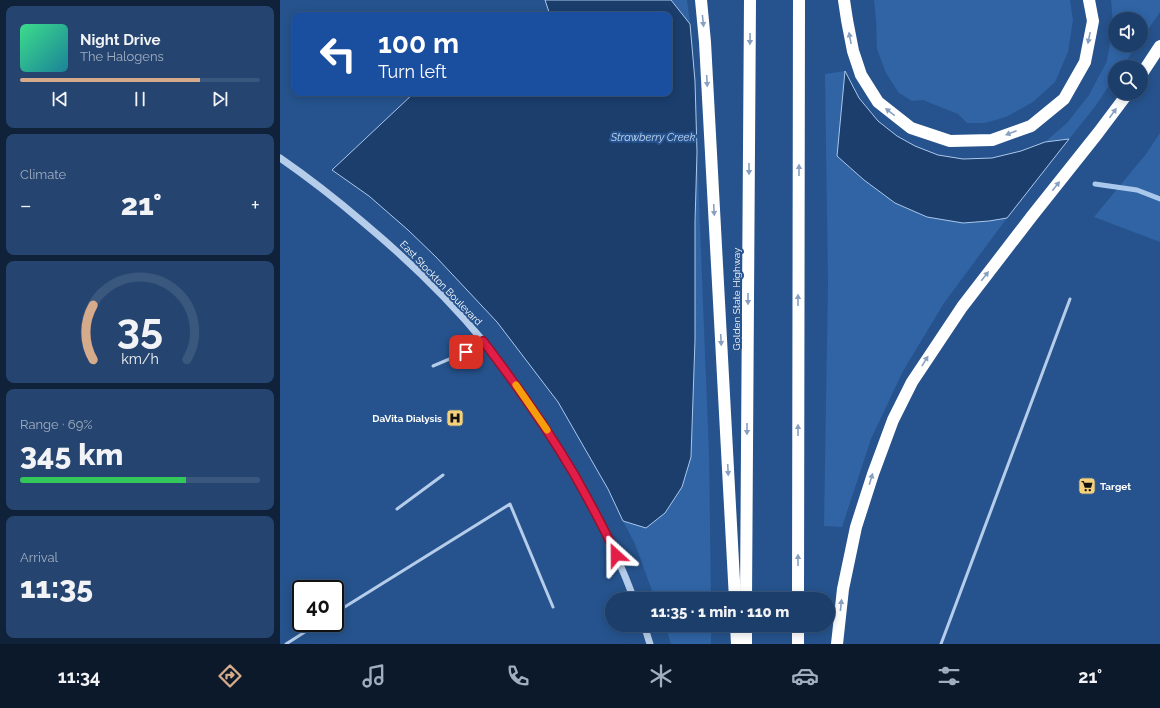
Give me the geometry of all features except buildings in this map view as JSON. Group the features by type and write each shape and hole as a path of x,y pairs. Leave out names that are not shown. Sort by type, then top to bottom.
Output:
{"highway":[{"path":"701,0 705,42 735,592"},
{"name":"Golden State Highway","path":"746,592 750,0"},
{"path":"798,592 799,0"},
{"path":"844,0 853,51 861,76 878,102 911,128 950,141 992,140 1032,126 1064,99 1085,62 1093,21 1089,0"},
{"path":"1148,64 1160,46"},
{"path":"837,644 843,589 856,527 872,474 893,420 912,382 962,307 1123,100"},
{"path":"736,632 737,644"},
{"path":"746,632 746,644"},
{"path":"798,632 798,644"}],"street":[{"name":"East Stockton Boulevard","path":"280,158 304,174 389,243 422,274 483,341 523,394 562,454 610,542 631,592"},
{"path":"646,632 650,644"}],"lane":[{"path":"941,644 1070,299"},
{"path":"433,366 466,352 483,341"},
{"path":"397,508 443,475"},
{"path":"344,607 510,504 553,607"},
{"path":"286,644 305,632"}],"shaded area":[{"path":"671,0 687,0 690,24"},
{"path":"874,0 1070,0 1073,20 1068,52 1055,82 1033,102 1006,117 985,123 967,123 958,114 923,100 912,101 899,93 886,73 877,49"},
{"path":"1111,0 1160,0 1160,12 1148,30 1148,12 1112,12"},
{"path":"1108,52 1132,52 1127,60 1108,60 1108,87 1094,108 1069,139 1045,142 1067,123 1089,95 1107,61"},
{"path":"845,71 837,156 864,180 895,203 989,221 1007,218 944,303 903,371 871,439 842,527 824,526 828,283 825,74"},
{"path":"1160,133 1160,242 1094,217 1146,154"},
{"path":"697,152 709,454 711,592 652,592 635,544 623,521 646,528 691,457 695,340 695,222"},
{"path":"667,632 711,632 711,644 671,644"}],"water":[{"path":"545,0 671,0 690,24 695,81 697,152 695,222 695,340 691,457 682,487 665,513 646,528 623,521 608,489 558,402 497,322 436,257 408,230 369,196 332,170 411,96 672,96 672,12 549,12"},
{"path":"845,71 859,98 878,121 897,136 915,146 938,155 963,159 992,158 1021,151 1045,142 1069,139 1007,218 963,223 927,217 895,203 864,180 837,156"}],"waterway":[{"name":"Strawberry Creek","path":"1095,184 1137,190 1160,199"}],"slow traffic":[{"path":"516,385 547,430"}],"place":[{"name":"DaVita Dialysis","path":"455,418"},
{"name":"Target","path":"1087,486"}],"route":[{"path":"466,352 483,341 506,371 562,454 586,496 616,555"}]}
